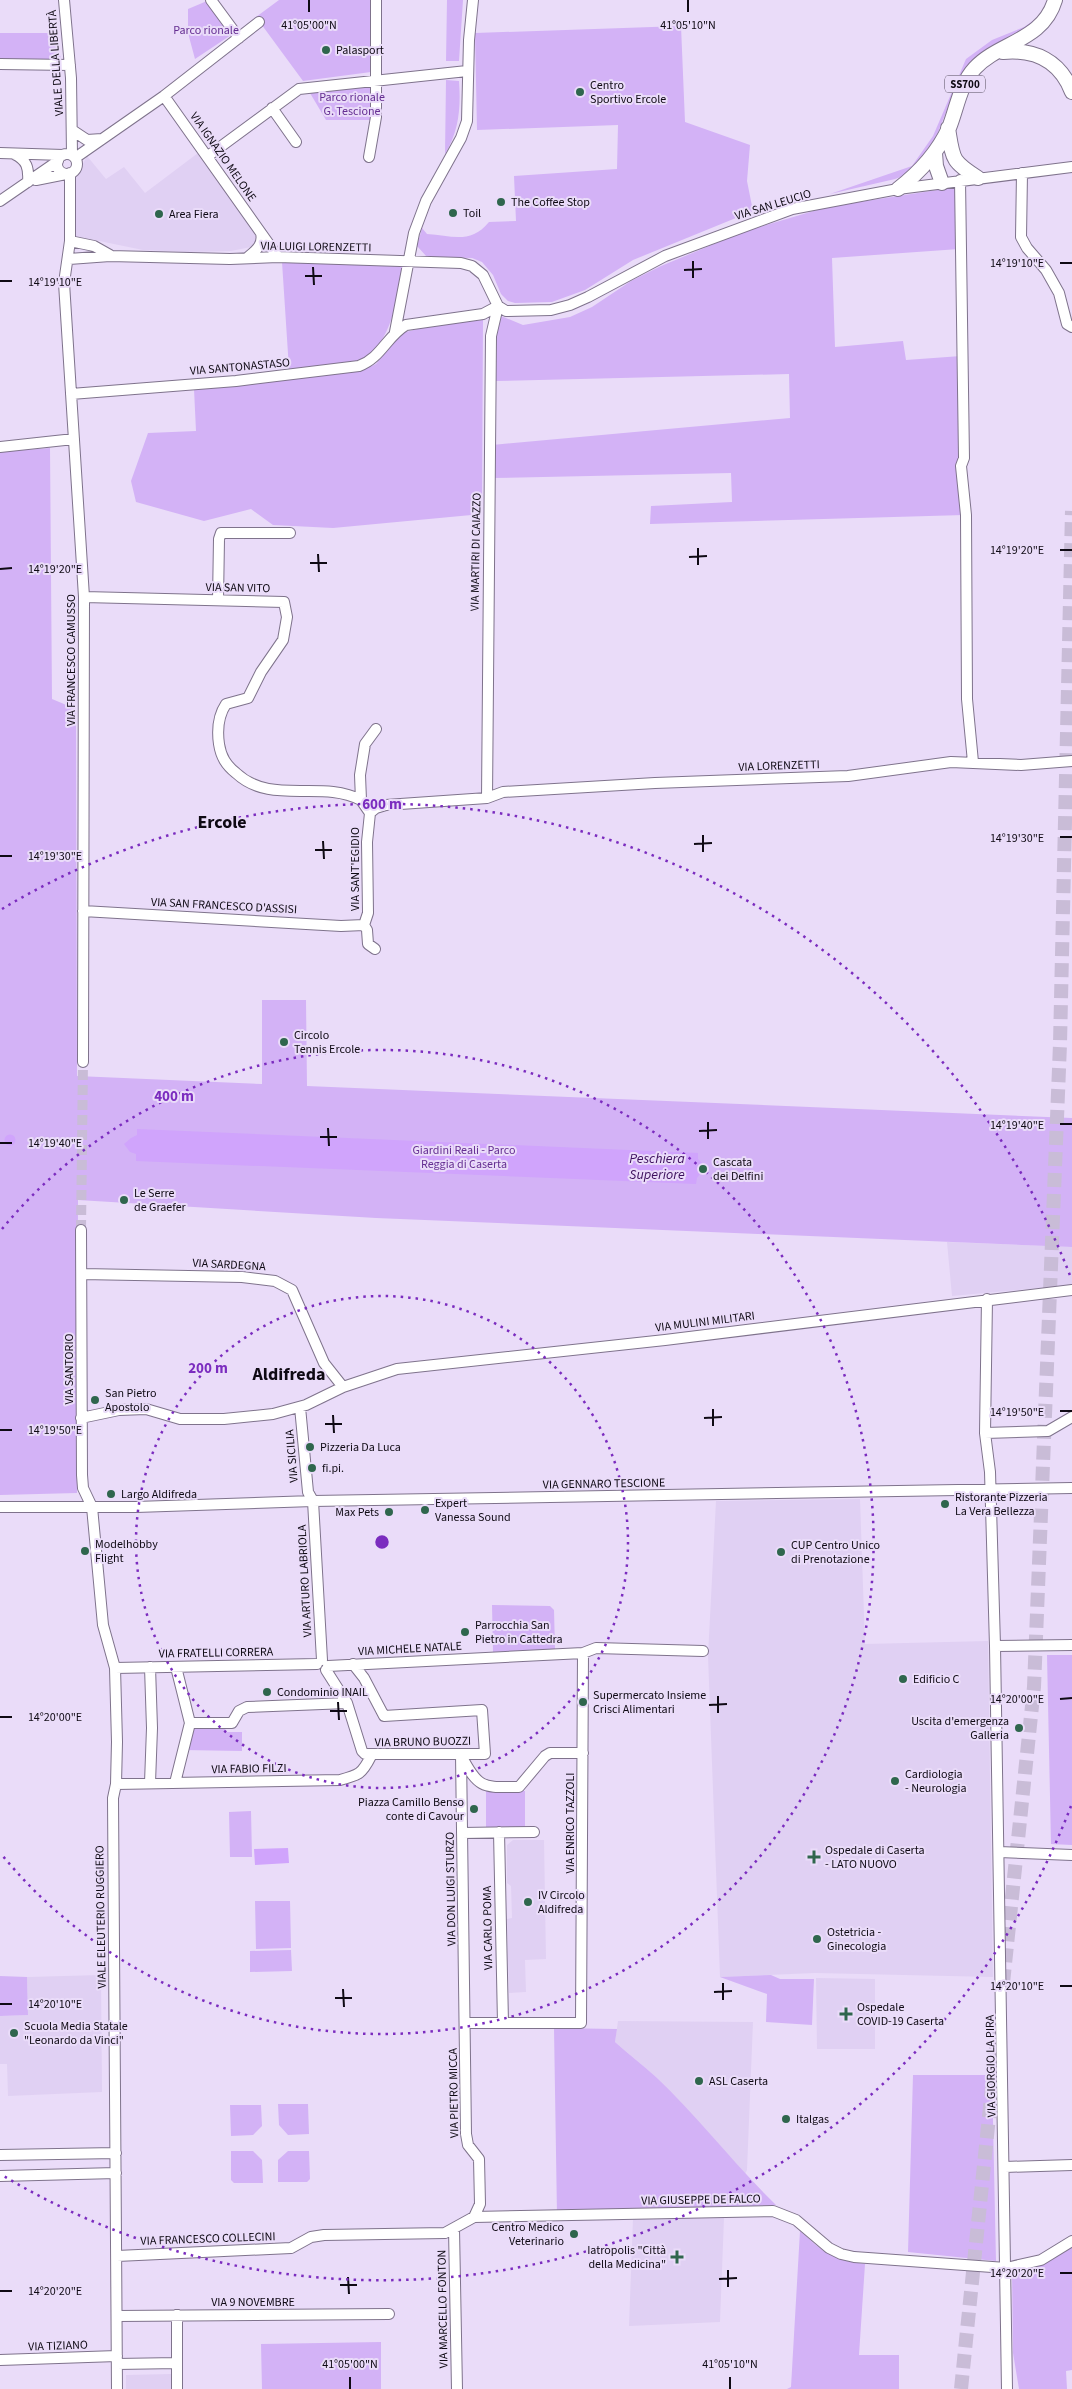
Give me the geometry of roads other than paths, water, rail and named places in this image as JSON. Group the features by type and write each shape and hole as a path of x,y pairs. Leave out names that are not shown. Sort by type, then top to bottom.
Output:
{"highway":[{"name":"SS700","path":"898,189 921,171 935,153 948,128 962,89 971,72 982,60 998,53 1031,32 1044,21 1055,0"},
{"name":"SS700","path":"998,53 1019,51 1036,54 1055,64 1068,80 1072,92"},
{"name":"SS700","path":"942,183 951,168 952,158 948,128"},
{"path":"935,153 936,166 942,183"},
{"path":"952,158 962,168 978,178"}],"street":[{"name":"VIALE DELLA LIBERTÀ","path":"64,0 70,65 72,130 67,157 77,167 68,173 70,189 69,259"},
{"path":"212,0 239,38"},
{"path":"368,157 376,116 376,0"},
{"name":"VIA SANTONASTASO","path":"72,394 236,381 359,366 375,358 395,332 414,233 426,200 461,138 468,121 468,71 473,0"},
{"path":"0,201 67,157 102,139 164,96 260,22"},
{"path":"0,64 70,65"},
{"path":"208,156 299,89 468,71"},
{"name":"VIA IGNAZIO MELONE","path":"164,96 278,257"},
{"path":"272,108 296,142"},
{"path":"72,130 93,142 102,139"},
{"path":"0,153 67,157"},
{"path":"11,153 22,158 27,164 28,182"},
{"path":"67,157 60,170 68,173"},
{"name":"VIA SAN LEUCIO","path":"498,306 506,311 551,310 570,306 666,256 792,209 898,189 1072,167"},
{"path":"28,182 68,173"},
{"path":"1022,173 1021,237 1055,284 1063,302 1067,324 1072,327"},
{"path":"54,177 63,181 70,189"},
{"path":"960,180 964,458 960,466 966,515 967,699 973,762"},
{"path":"247,258 260,245 261,233"},
{"path":"70,241 94,246 110,256"},
{"path":"69,259 110,256"},
{"name":"VIA LUIGI LORENZETTI","path":"110,256 278,257 461,263 472,266 483,275 498,306"},
{"name":"VIA FRANCESCO CAMUSSO","path":"69,259 64,271 64,283 84,597 83,1062"},
{"path":"395,332 406,325 483,314 498,306"},
{"name":"VIA MARTIRI DI CAIAZZO","path":"487,798 491,372 492,336 498,306"},
{"path":"0,446 74,439"},
{"path":"218,600 219,539 221,533 290,533"},
{"name":"VIA SAN VITO","path":"84,597 284,602 287,616 283,640 261,672 248,698 226,704 220,713 218,737 220,754 228,766 245,782 259,788 282,792 339,793 361,800"},
{"path":"361,800 359,792 362,753 365,744 376,729"},
{"name":"VIA LORENZETTI","path":"370,813 376,808 386,805 487,798 503,792 664,782 848,776 951,762 1021,765 1072,761"},
{"name":"VIA SANT'EGIDIO","path":"361,800 370,813 367,842 368,913 364,925"},
{"name":"VIA SAN FRANCESCO D'ASSISI","path":"83,910 341,926 364,925"},
{"path":"364,925 367,930 368,944 375,949"},
{"name":"VIA SANTORIO","path":"81,1230 81,1418 84,1488 92,1507"},
{"name":"VIA SARDEGNA","path":"82,1274 242,1277 275,1281 292,1290 324,1363 343,1387"},
{"name":"VIA MULINI MILITARI","path":"81,1418 119,1410 146,1409 180,1419 224,1419 273,1414 300,1407 343,1387 397,1370 665,1340 986,1299 1072,1290"},
{"name":"VIA GIORGIO LA PIRA","path":"986,1299 985,1433 990,1490 995,1646 1008,2389"},
{"name":"VIA SICILIA","path":"300,1407 308,1492 313,1502"},
{"path":"985,1433 1048,1431 1072,1417"},
{"name":"VIA GENNARO TESCIONE","path":"92,1507 1072,1488"},
{"name":"VIA ARTURO LABRIOLA","path":"313,1502 323,1665"},
{"path":"0,1507 92,1507"},
{"name":"VIALE ELEUTERIO RUGGIERO","path":"92,1507 93,1538 103,1625 115,1668 116,1784 113,1798 117,2389"},
{"path":"995,1646 1072,1645"},
{"name":"VIA MICHELE NATALE","path":"323,1665 583,1653 596,1648 703,1651"},
{"name":"VIA ENRICO TAZZOLI","path":"503,2023 581,2023 583,1653"},
{"name":"VIA BRUNO BUOZZI","path":"323,1665 347,1703 362,1750 371,1756 485,1754 482,1710 384,1716 364,1678 353,1664"},
{"name":"VIA FRATELLI CORRERA","path":"115,1668 323,1665"},
{"path":"150,1667 152,1728 150,1783"},
{"path":"174,1783 190,1724 176,1667"},
{"path":"190,1724 232,1723 239,1711 247,1706 347,1703"},
{"path":"461,1754 472,1776 486,1787 519,1787 545,1756 550,1753 583,1753"},
{"name":"VIA DON LUIGI STURZO","path":"461,1754 466,2023"},
{"name":"VIA FABIO FILZI","path":"116,1784 340,1780 358,1776 371,1756"},
{"name":"VIA CARLO POMA","path":"499,1832 503,2023"},
{"path":"462,1833 534,1832"},
{"path":"999,1852 1072,1855"},
{"path":"466,2023 503,2023"},
{"name":"VIA PIETRO MICCA","path":"466,2023 466,2134 468,2145 479,2159 480,2204 474,2217"},
{"path":"0,2156 116,2153"},
{"path":"1005,2167 1072,2165"},
{"path":"0,2176 116,2173"},
{"name":"VIA GIUSEPPE DE FALCO","path":"474,2217 773,2211 796,2220 840,2254 1006,2268 1041,2260 1072,2242"},
{"name":"VIA FRANCESCO COLLECINI","path":"116,2256 291,2248 311,2237 318,2236 444,2233 474,2217"},
{"name":"VIA MARCELLO FONTON","path":"454,2229 457,2389"},
{"name":"VIA 9 NOVEMBRE","path":"117,2316 389,2314"},
{"path":"176,2315 178,2389"},
{"name":"VIA TIZIANO","path":"0,2360 117,2360 177,2363"},
{"name":"VIA GIORGIO LA PIRA","path":"1007,2365 1012,2389"}],"water":[{"name":"Peschiera Superiore","path":"137,1129 698,1153 698,1159 702,1163 703,1170 697,1178 696,1184 136,1161 136,1154 130,1152 124,1144 137,1135"},
{"path":"10,1134 16,1140 10,1146 4,1140"},
{"path":"288,1848 289,1863 255,1865 254,1849"}],"tunnel":[{"path":"1003,1983 1034,1687 1060,1044 1072,511"},
{"path":"81,1230 83,1062"},
{"path":"961,2389 998,2029"}],"place":[{"name":"Palasport","path":"326,50"},
{"name":"Centro Sportivo Ercole","path":"580,92"},
{"name":"The Coffee Stop","path":"501,202"},
{"name":"Toil","path":"453,213"},
{"name":"Area Fiera","path":"159,214"},
{"name":"Circolo Tennis Ercole","path":"284,1042"},
{"name":"Cascata dei Delfini","path":"703,1169"},
{"name":"Le Serre de Graefer","path":"124,1200"},
{"name":"San Pietro Apostolo","path":"95,1400"},
{"name":"Pizzeria Da Luca","path":"310,1447"},
{"name":"fi.pi.","path":"312,1468"},
{"name":"Largo Aldifreda","path":"111,1494"},
{"name":"Ristorante Pizzeria La Vera Bellezza","path":"945,1504"},
{"name":"Expert Vanessa Sound","path":"425,1510"},
{"name":"Max Pets","path":"389,1512"},
{"name":"Modelhobby Flight","path":"85,1551"},
{"name":"CUP Centro Unico di Prenotazione","path":"781,1552"},
{"name":"Parrocchia San Pietro in Cattedra","path":"465,1632"},
{"name":"Edificio C","path":"903,1679"},
{"name":"Condominio INAIL","path":"267,1692"},
{"name":"Supermercato Insieme Crisci Alimentari","path":"583,1702"},
{"name":"Uscita d'emergenza Galleria","path":"1019,1728"},
{"name":"Cardiologia - Neurologia","path":"895,1781"},
{"name":"Piazza Camillo Benso conte di Cavour","path":"474,1809"},
{"name":"Ospedale di Caserta - LATO NUOVO","path":"814,1857"},
{"name":"IV Circolo Aldifreda","path":"528,1902"},
{"name":"Ostetricia - Ginecologia","path":"817,1939"},
{"name":"Ospedale COVID-19 Caserta","path":"846,2014"},
{"name":"Scuola Media Statale \"Leonardo da Vinci\"","path":"14,2033"},
{"name":"ASL Caserta","path":"699,2081"},
{"name":"Italgas","path":"786,2119"},
{"name":"Centro Medico Veterinario","path":"574,2234"},
{"name":"Iatropolis \"Città della Medicina\"","path":"677,2257"}],"district":[{"name":"Ercole","path":"222,822"},
{"name":"Aldifreda","path":"289,1374"}],"park label":[{"name":"Parco rionale","path":"206,30"},
{"name":"Parco rionale G. Tescione","path":"352,104"},
{"name":"Giardini Reali - Parco Reggia di Caserta","path":"464,1157"}]}
